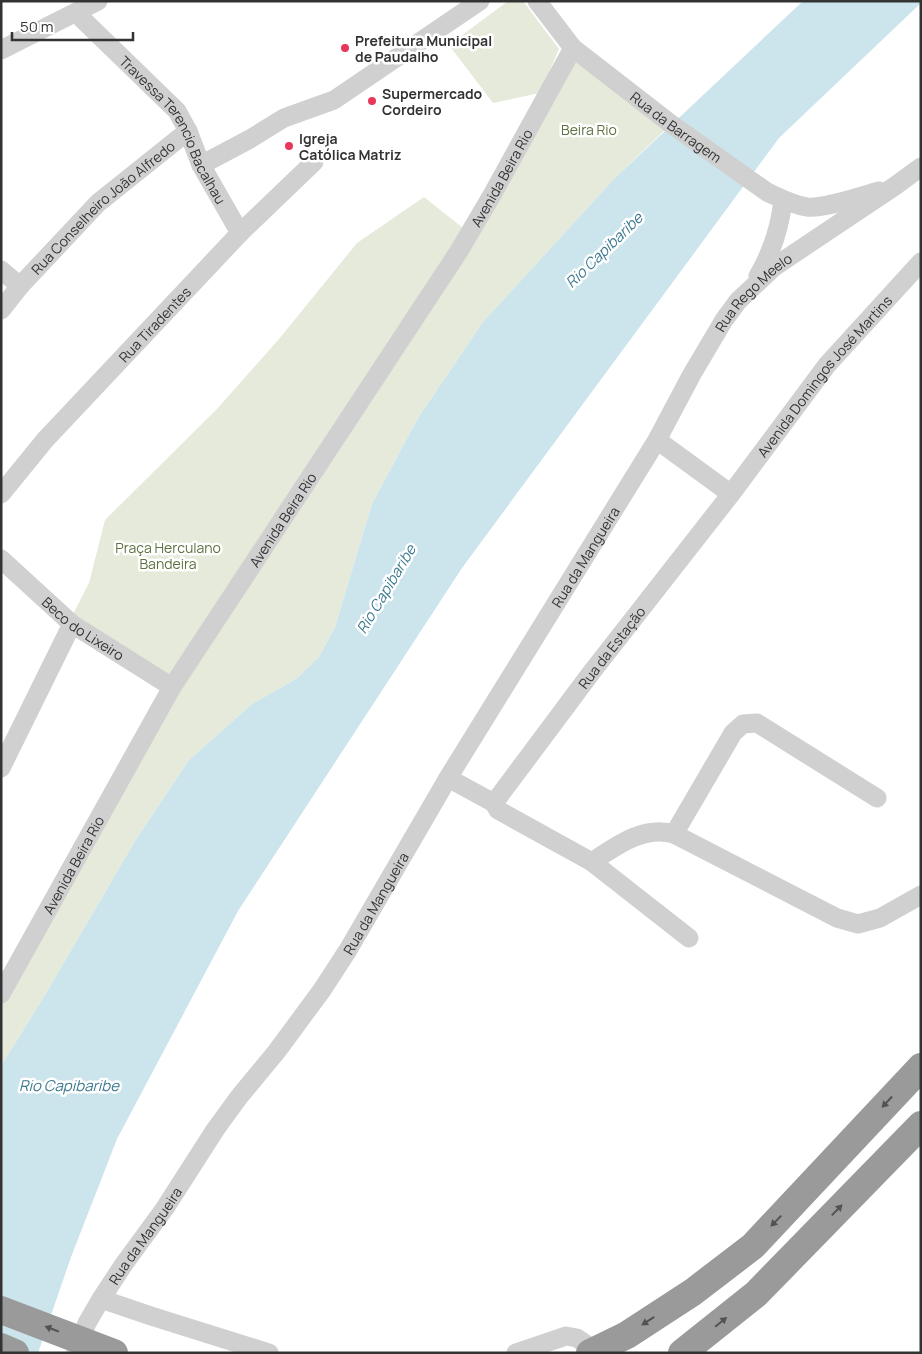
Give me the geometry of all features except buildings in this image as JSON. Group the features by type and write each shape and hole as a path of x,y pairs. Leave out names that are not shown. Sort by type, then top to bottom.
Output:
{"highway":[{"path":"593,1352 627,1334 693,1292 753,1246 921,1067"},
{"path":"682,1353 756,1294 916,1136"},
{"path":"1,1310 114,1353"},
{"path":"1,1347 15,1353"}],"street":[{"path":"1,50 98,1"},
{"path":"201,164 250,139 284,118 334,100 480,1"},
{"name":"Rua da Barragem","path":"537,1 573,48 670,124 775,196 809,207 836,202 895,186"},
{"name":"Travessa Terencio Bacalhau","path":"76,13 177,111 188,131 201,164 240,233"},
{"name":"Avenida Beira Rio","path":"1,994 172,687 459,251 492,196 573,48"},
{"name":"Rua Conselheiro João Alfredo","path":"1,310 20,286 98,203 188,131"},
{"name":"Rua Tiradentes","path":"1,494 45,440 240,233 314,162"},
{"name":"Rua Rego Meelo","path":"657,440 692,374 724,320 752,286 774,267 895,186 917,175"},
{"path":"752,286 767,260 781,219 775,196"},
{"name":"Avenida Domingos José Martins","path":"731,494 828,365 921,262"},
{"path":"1,270 20,286"},
{"path":"657,440 731,494"},
{"name":"Rua da Mangueira","path":"76,1353 87,1323 101,1298 165,1208 215,1130 277,1051 322,990 348,950 448,778 657,440"},
{"name":"Rua da Estação","path":"494,803 591,673 731,494"},
{"name":"Beco do Lixeiro","path":"1,559 72,624 172,687"},
{"path":"1,768 72,624"},
{"path":"674,834 733,733 743,724 757,723 877,798"},
{"path":"448,778 494,803 498,810 592,862 689,938"},
{"path":"592,862 613,848 646,833 666,831 837,918 858,924 880,918 921,895"},
{"path":"101,1298 159,1319 269,1353"},
{"path":"516,1353 566,1336 576,1338 593,1352"}],"green space":[{"path":"508,1 523,1 559,49 540,93 493,103 449,45"},
{"name":"Beira Rio","path":"573,48 671,124 614,179 483,322 418,418 372,504 335,627 319,657 296,679 252,704 189,760 135,841 1,1066 1,1006 172,687 484,210"},
{"name":"Praça Herculano Bandeira","path":"424,197 463,228 171,677 71,618 89,583 105,520 216,410 279,339 357,243"}],"water":[{"name":"Rio Capibaribe","path":"803,1 921,1 921,3 779,138 462,568 238,911 117,1139 71,1257 38,1353 1,1353 1,1066 135,841 189,760 252,704 296,679 319,657 335,627 372,504 418,418 483,322 614,179"}],"place":[{"name":"Prefeitura Municipal de Paudalho","path":"345,48"},
{"name":"Supermercado Cordeiro","path":"372,101"},
{"name":"Igreja Católica Matriz","path":"289,146"}]}
